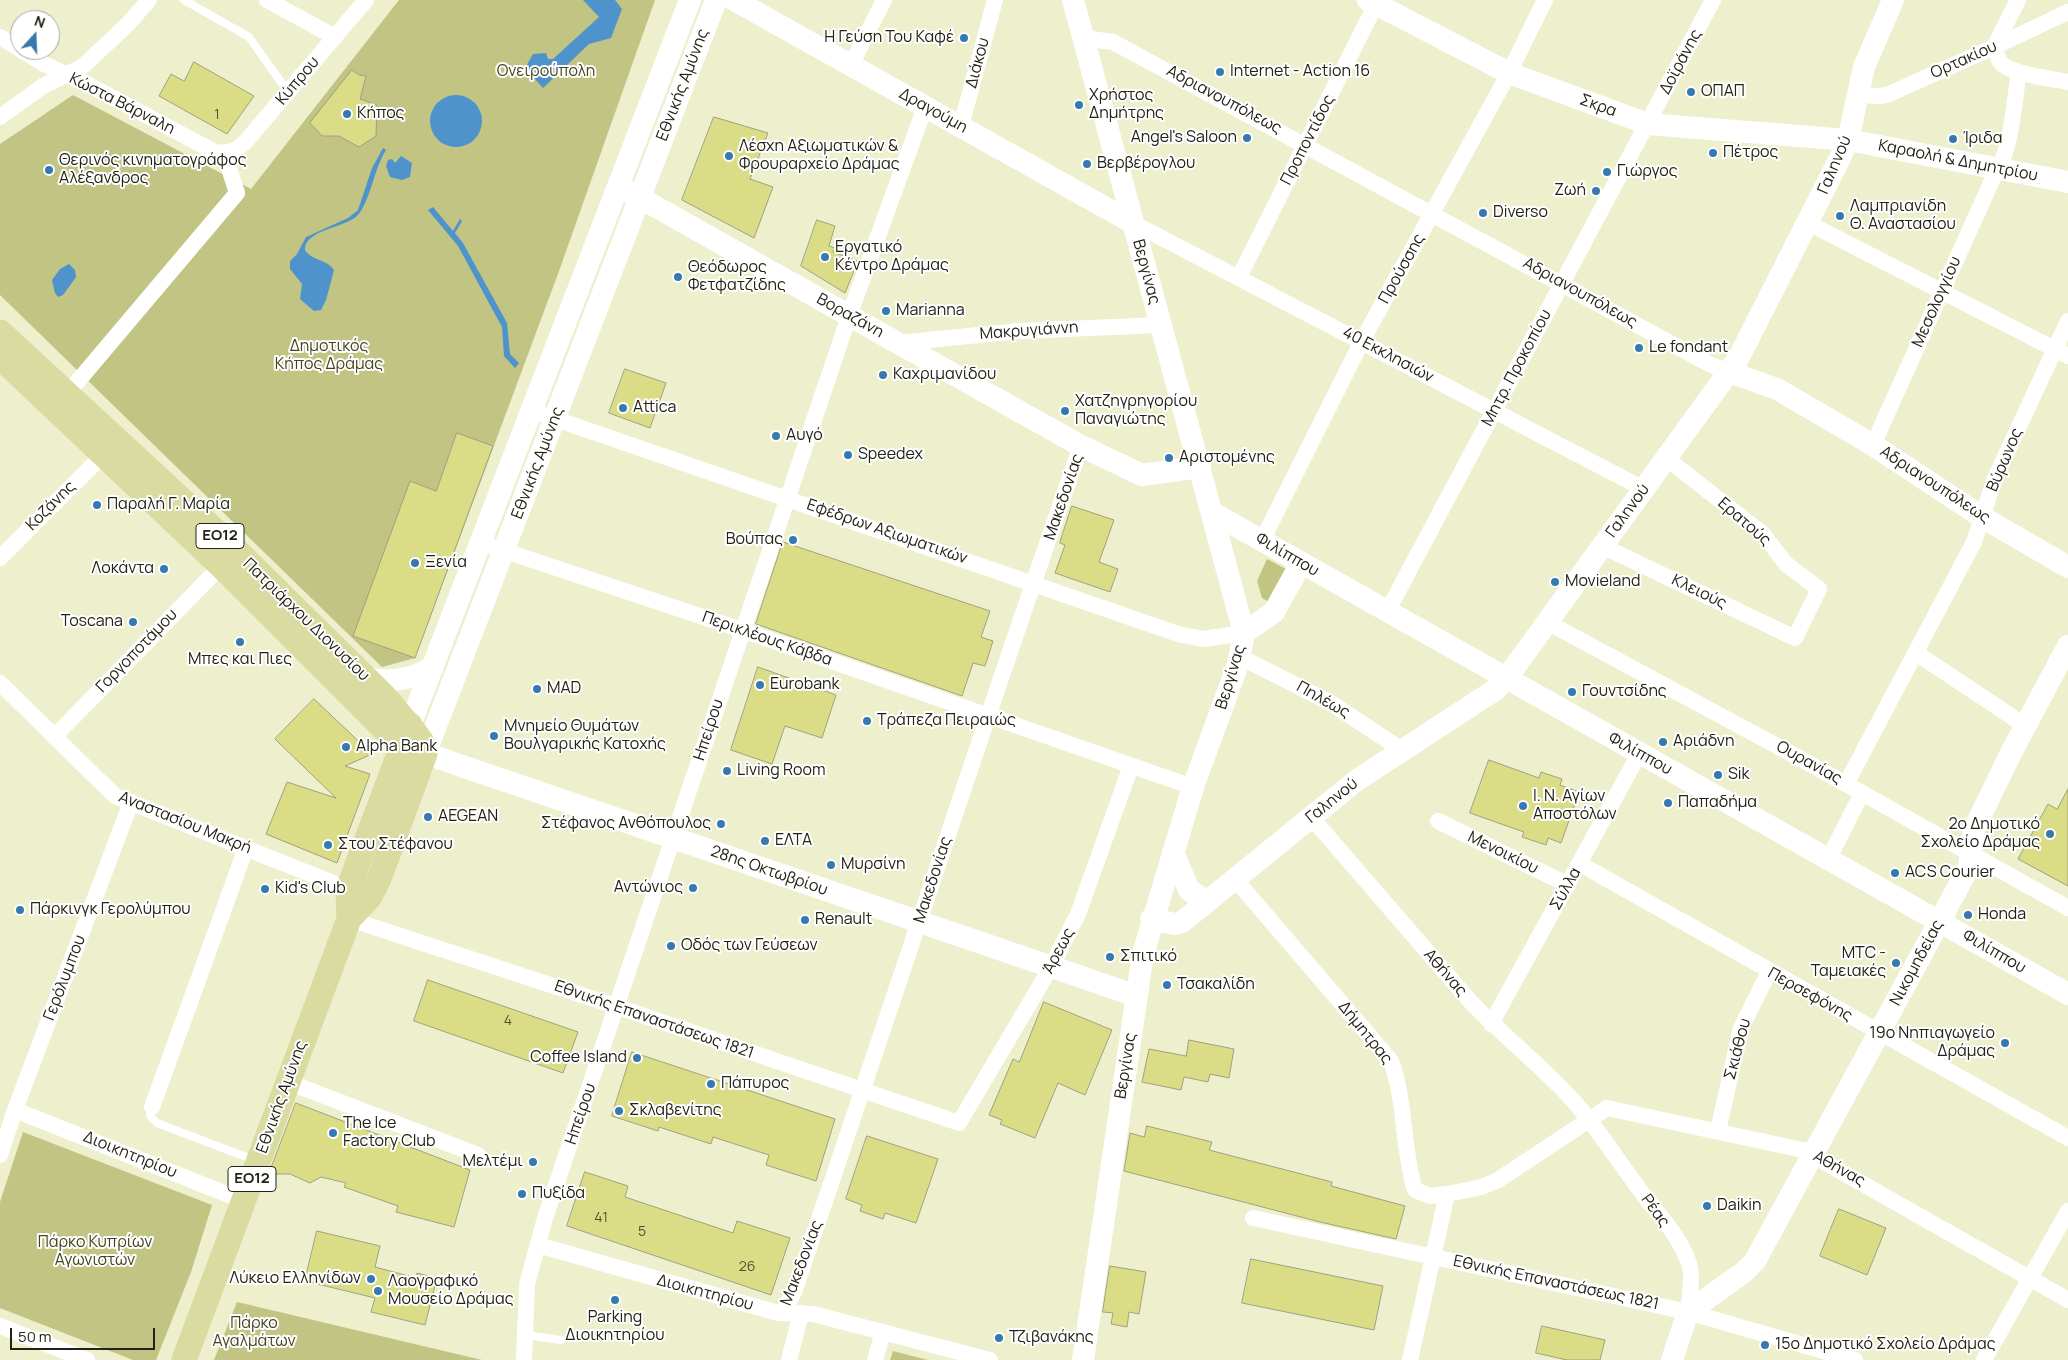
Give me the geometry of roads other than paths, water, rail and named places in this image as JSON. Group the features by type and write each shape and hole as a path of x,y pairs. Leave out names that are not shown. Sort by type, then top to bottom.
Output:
{"main road":[{"name":"Πατριάρχου Διονυσίου","path":"0,332 236,550 366,678 412,741"},
{"name":"Πατριάρχου Διονυσίου","path":"0,357 220,566 392,737 412,741"},
{"name":"Εθνικής Αμύνης","path":"184,1360 349,919 348,889 412,741"},
{"name":"Εθνικής Αμύνης","path":"349,919 369,898 379,879 412,741"}],"street":[{"path":"0,117 33,92 67,75 92,59 149,0"},
{"path":"266,0 335,37"},
{"name":"Κύπρου","path":"224,153 234,151 247,140 366,0"},
{"name":"Εθνικής Αμύνης","path":"412,741 433,667 690,0"},
{"name":"Εθνικής Αμύνης","path":"412,741 504,551 716,0"},
{"name":"Δραγούμη","path":"734,0 1133,223"},
{"path":"851,65 884,0"},
{"name":"Διάκου","path":"961,126 995,0"},
{"name":"Βεργίνας","path":"1073,0 1244,633 1240,657 1193,787 1142,954 1083,1360"},
{"name":"Προύσσης","path":"1262,541 1362,341 1509,73 1545,0"},
{"name":"Δοϊράνης","path":"1648,124 1713,0"},
{"name":"Γαληνού","path":"1151,920 1175,924 1182,922 1357,780 1495,690 1506,679 1729,372 1745,347 1848,140 1857,94 1868,55 1893,0"},
{"path":"2018,0 1994,47 2000,62 2006,68 2019,72 2068,82"},
{"name":"Σκρα","path":"1374,1 1509,73 1648,124 1848,140"},
{"name":"Προποντίδος","path":"1239,277 1306,144 1374,1"},
{"name":"Ορτακίου","path":"1857,94 1881,96 1888,94 2068,12"},
{"name":"Αδριανουπόλεως","path":"1083,38 1113,42 1306,144 1711,365 1777,389 1873,445 1982,517 2068,567"},
{"name":"Κώστα Βάρναλη","path":"39,60 215,152 224,153"},
{"name":"Μεσολογγίου","path":"1873,445 1994,176 2000,169 2006,148 2019,72"},
{"name":"Ηπείρου","path":"524,1360 528,1284 538,1244 742,630 850,316 925,107"},
{"name":"Μητρ. Προκοπίου","path":"1387,612 1648,124"},
{"name":"Καραολή & Δημητρίου","path":"1848,140 2068,182"},
{"path":"67,394 237,193 224,153"},
{"name":"Βοραζάνη","path":"619,186 1081,446 1142,475 1200,467"},
{"name":"40 Εκκλησιών","path":"1133,223 1644,489"},
{"path":"1808,223 2061,353"},
{"name":"Βύρωνος","path":"1846,784 1974,542 1995,478 2061,353 2068,321"},
{"name":"Μακρυγιάννη","path":"898,343 1020,331 1161,325"},
{"name":"Εφέδρων Αξιωματικών","path":"532,412 1190,638 1203,640 1244,633"},
{"name":"Μακεδονίας","path":"782,1313 794,1292 863,1091 987,716 1081,446"},
{"name":"Κοζάνης","path":"0,558 104,455"},
{"name":"Ερατούς","path":"1666,458 1763,534 1786,564 1819,589 1795,638"},
{"name":"Φιλίππου","path":"1213,513 2068,994"},
{"name":"Περικλέους Κάβδα","path":"481,543 742,630 1193,787"},
{"name":"Κλειούς","path":"1602,546 1795,638"},
{"path":"1244,633 1274,612 1301,563"},
{"name":"Γοργοποτάμου","path":"54,737 220,566"},
{"name":"Ουρανίας","path":"1547,622 1846,784 2068,908"},
{"name":"Νικομηδείας","path":"1688,1312 1755,1262 1969,867 1974,829 2068,646"},
{"path":"1916,653 2026,726"},
{"name":"Πηλέως","path":"1240,657 1331,703 1402,750"},
{"path":"366,678 386,681 401,680 416,676 433,667"},
{"name":"Αναστασίου Μακρή","path":"0,683 115,796 348,889"},
{"name":"28ης Οκτωβρίου","path":"412,741 673,839 1137,996"},
{"name":"Σύλλα","path":"1491,1024 1639,754"},
{"name":"Άρεως","path":"959,1123 1051,967 1084,900 1131,766"},
{"path":"1828,858 1862,793"},
{"name":"Γερόλυμπου","path":"0,1155 15,1110 131,802"},
{"name":"Αθήνας","path":"1311,817 1491,1024 1538,1064 1570,1097 1588,1120"},
{"name":"Μενοικίου","path":"1438,821 1568,885"},
{"path":"152,1107 246,848"},
{"path":"1173,852 1189,890 1207,902"},
{"name":"Περσεφόνης","path":"1580,864 1879,1034 2068,1138"},
{"name":"Δήμητρας","path":"1235,879 1391,1062 1397,1085 1410,1173 1415,1190 1430,1196 1447,1194"},
{"name":"Εθνικής Επαναστάσεως 1821","path":"349,919 618,1007 959,1123"},
{"name":"Σκιάθου","path":"1718,1130 1741,1028 1769,972"},
{"path":"288,1082 478,1155"},
{"name":"Αθήνας","path":"1447,1194 1482,1188 1498,1180 1607,1108 1795,1147 1814,1155 2068,1300"},
{"name":"Διοικητηρίου","path":"15,1110 244,1201"},
{"name":"Ρέας","path":"1588,1120 1663,1220 1686,1256 1690,1270 1688,1312"},
{"path":"1410,1360 1447,1194"},
{"path":"1984,1360 2068,1211"},
{"name":"Εθνικής Επαναστάσεως 1821","path":"1254,1218 1688,1312 1855,1360"},
{"name":"Διοικητηρίου","path":"538,1244 782,1313 801,1312 990,1360"},
{"path":"789,1360 801,1312"},
{"path":"1672,1360 1688,1312"},
{"path":"0,1326 87,1360"},
{"path":"875,1360 883,1332"}],"lane":[{"path":"184,0 250,37 288,92"},
{"path":"152,1107 150,1116 157,1123 258,1162"},
{"path":"525,1335 560,1340"}],"water":[{"path":"583,0 615,0 622,9 611,38 589,44 543,88 525,68 533,54 546,53 548,59 553,59 599,17"},
{"path":"451,95 461,95 470,99 478,107 482,121 478,135 470,143 461,147 451,147 442,143 434,135 430,126 430,116 434,107 442,99"},
{"path":"383,148 386,150 378,166 365,203 357,216 318,234 306,243 305,250 308,254 328,264 334,270 326,300 321,310 314,311 300,299 302,284 290,269 290,261 297,254 306,237 348,218 358,210 372,168"},
{"path":"401,156 412,163 410,177 402,180 390,177 386,166 388,160 392,159 395,163"},
{"path":"433,207 453,231 460,219 462,221 455,233 463,243 507,323 510,354 519,363 515,368 504,356 502,327 458,246 428,210"},
{"path":"69,264 75,270 76,277 63,295 58,297 52,280 60,269"}],"place":[{"name":"Η Γεύση Του Καφέ","path":"964,38"},
{"name":"Internet - Action 16","path":"1220,72"},
{"name":"ΟΠΑΠ","path":"1691,92"},
{"name":"Χρήστος Δημήτρης","path":"1079,105"},
{"name":"Κήπος","path":"347,114"},
{"name":"Angel's Saloon","path":"1247,138"},
{"name":"Ίριδα","path":"1953,139"},
{"name":"Πέτρος","path":"1713,153"},
{"name":"Λέσχη Αξιωματικών & Φρουραρχείο Δράμας","path":"729,156"},
{"name":"Βερβέρογλου","path":"1087,164"},
{"name":"Θερινός κινηματογράφος Αλέξανδρος","path":"49,170"},
{"name":"Γιώργος","path":"1607,172"},
{"name":"Ζωή","path":"1596,191"},
{"name":"Diverso","path":"1483,213"},
{"name":"Λαμπριανίδη Θ. Αναστασίου","path":"1840,216"},
{"name":"Εργατικό Κέντρο Δράμας","path":"825,257"},
{"name":"Θεόδωρος Φετφατζίδης","path":"678,277"},
{"name":"Marianna","path":"886,311"},
{"name":"Le fondant","path":"1639,348"},
{"name":"Καχριμανίδου","path":"883,375"},
{"name":"Attica","path":"623,408"},
{"name":"Χατζηγρηγορίου Παναγιώτης","path":"1065,411"},
{"name":"Αυγό","path":"776,436"},
{"name":"Speedex","path":"848,455"},
{"name":"Αριστομένης","path":"1169,458"},
{"name":"Παραλή Γ. Μαρία","path":"97,505"},
{"name":"Βούπας","path":"793,540"},
{"name":"Ξενία","path":"415,563"},
{"name":"Λοκάντα","path":"164,569"},
{"name":"Movieland","path":"1555,582"},
{"name":"Toscana","path":"133,622"},
{"name":"Μπες και Πιες","path":"240,642"},
{"name":"Eurobank","path":"760,685"},
{"name":"MAD","path":"537,689"},
{"name":"Γουντσίδης","path":"1572,692"},
{"name":"Τράπεζα Πειραιώς","path":"867,721"},
{"name":"Μνημείο Θυμάτων Βουλγαρικής Κατοχής","path":"494,736"},
{"name":"Αριάδνη","path":"1663,742"},
{"name":"Alpha Bank","path":"346,747"},
{"name":"Living Room","path":"727,771"},
{"name":"Sik","path":"1718,775"},
{"name":"Παπαδήμα","path":"1668,803"},
{"name":"Ι. Ν. Αγίων Αποστόλων","path":"1523,806"},
{"name":"AEGEAN","path":"428,817"},
{"name":"Στέφανος Ανθόπουλος","path":"721,824"},
{"name":"2ο Δημοτικό Σχολείο Δράμας","path":"2050,834"},
{"name":"ΕΛΤΑ","path":"765,841"},
{"name":"Στου Στέφανου","path":"328,845"},
{"name":"Μυρσίνη","path":"831,865"},
{"name":"ACS Courier","path":"1895,873"},
{"name":"Αντώνιος","path":"693,888"},
{"name":"Kid's Club","path":"265,889"},
{"name":"Πάρκινγκ Γερολύμπου","path":"20,910"},
{"name":"Honda","path":"1968,915"},
{"name":"Renault","path":"805,920"},
{"name":"Οδός των Γεύσεων","path":"671,946"},
{"name":"Σπιτικό","path":"1110,957"},
{"name":"MTC - Ταμειακές","path":"1896,963"},
{"name":"Τσακαλίδη","path":"1167,985"},
{"name":"19ο Νηπιαγωγείο Δράμας","path":"2005,1043"},
{"name":"Coffee Island","path":"637,1058"},
{"name":"Πάπυρος","path":"711,1084"},
{"name":"Σκλαβενίτης","path":"619,1111"},
{"name":"The Ice Factory Club","path":"333,1133"},
{"name":"Μελτέμι","path":"533,1162"},
{"name":"Πυξίδα","path":"522,1194"},
{"name":"Daikin","path":"1707,1206"},
{"name":"Λύκειο Ελληνίδων","path":"371,1279"},
{"name":"Λαογραφικό Μουσείο Δράμας","path":"378,1291"},
{"name":"Parking Διοικητηρίου","path":"615,1300"},
{"name":"Τζιβανάκης","path":"999,1338"},
{"name":"15ο Δημοτικό Σχολείο Δράμας","path":"1765,1345"}],"park label":[{"name":"Ονειρούπολη","path":"546,72"},
{"name":"Δημοτικός Κήπος Δράμας","path":"329,356"},
{"name":"Πάρκο Κυπρίων Αγωνιστών","path":"95,1252"},
{"name":"Πάρκο Αγαλμάτων","path":"254,1333"}]}
